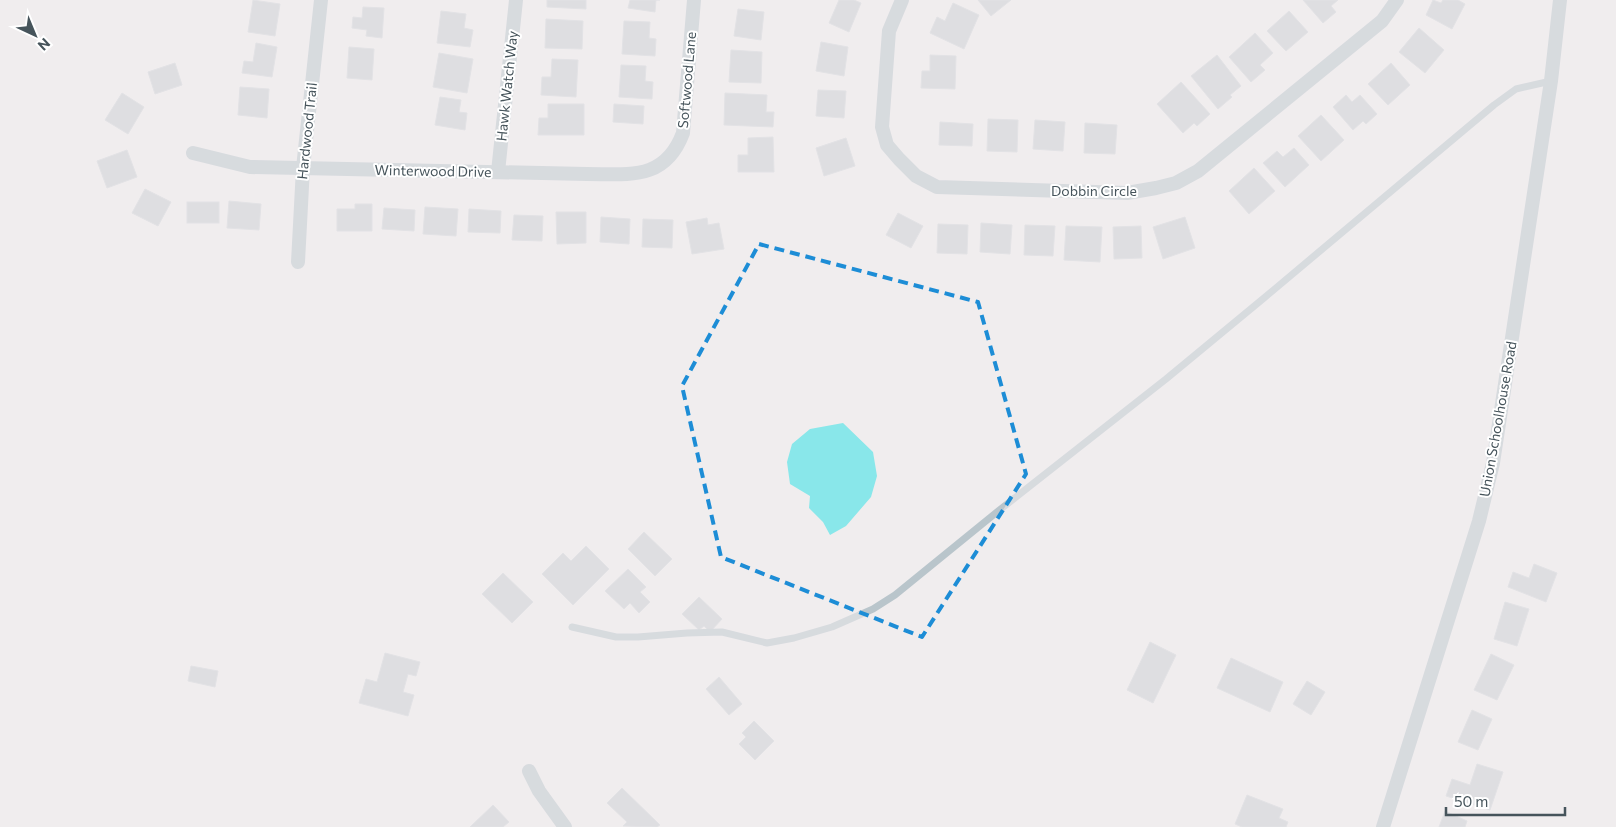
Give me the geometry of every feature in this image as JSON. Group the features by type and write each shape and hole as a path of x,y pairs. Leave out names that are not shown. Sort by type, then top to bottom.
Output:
{"street":[{"name":"Hardwood Trail","path":"298,262 302,168 321,0"},
{"name":"Hawk Watch Way","path":"498,172 516,0"},
{"name":"Softwood Lane","path":"670,157 679,146 683,133 694,0"},
{"name":"Dobbin Circle","path":"902,0 889,31 882,127 887,145 916,176 937,187 1127,193 1176,183 1198,170 1382,21 1397,0"},
{"name":"Union Schoolhouse Road","path":"1383,827 1479,520 1494,463 1551,82 1560,0"},
{"name":"Winterwood Drive","path":"193,153 250,167 587,174 641,174 654,169 670,157"},
{"path":"529,771 539,791 565,827"}],"lane":[{"path":"572,627 616,637 638,638 722,632 767,643 794,638 832,627 873,609 895,595 1166,379 1494,105 1516,89 1551,82"}],"highlighted area":[{"path":"759,244 978,302 1026,474 922,637 721,557 682,386"}],"water":[{"path":"843,423 873,452 877,476 871,497 846,526 830,535 823,522 809,508 810,496 790,484 787,462 792,444 810,429"}],"building":[{"path":"253,0 280,4 275,36 248,32"},
{"path":"547,0 586,0 586,9 547,7"},
{"path":"630,0 656,0 655,12 628,8"},
{"path":"839,0 854,0 861,3 849,32 829,23"},
{"path":"978,0 1011,0 991,16"},
{"path":"1303,0 1338,0 1331,6 1336,12 1323,23"},
{"path":"1433,0 1441,3 1443,0 1458,0 1465,4 1452,29 1426,15"},
{"path":"953,3 979,15 964,49 930,33 937,17 945,21"},
{"path":"363,7 384,8 382,38 366,36 367,30 352,28 353,17 362,18"},
{"path":"738,9 764,12 761,40 734,36"},
{"path":"441,11 466,14 464,28 473,30 470,47 437,43"},
{"path":"1289,11 1308,32 1286,51 1267,31"},
{"path":"546,19 583,21 582,49 545,48"},
{"path":"624,21 650,22 649,38 656,39 655,56 622,54"},
{"path":"1419,28 1444,50 1425,73 1399,52"},
{"path":"1255,33 1273,53 1260,65 1265,70 1251,82 1229,57"},
{"path":"821,42 848,47 844,76 816,71"},
{"path":"256,43 277,47 272,77 242,73 244,61 253,62"},
{"path":"349,47 374,49 372,80 347,78"},
{"path":"731,50 762,52 761,83 729,82"},
{"path":"439,53 473,59 467,93 433,87"},
{"path":"930,55 956,56 955,89 921,88 922,71 930,71"},
{"path":"1217,55 1241,86 1218,109 1191,76"},
{"path":"552,59 578,60 576,97 541,95 542,77 551,77"},
{"path":"175,63 182,85 155,94 148,72"},
{"path":"1391,63 1410,85 1388,105 1368,84"},
{"path":"621,65 646,66 645,81 653,82 652,99 619,97"},
{"path":"1181,82 1210,114 1197,126 1194,123 1183,133 1157,104"},
{"path":"240,87 269,89 267,118 238,115"},
{"path":"818,90 846,91 844,118 816,116"},
{"path":"122,93 144,107 128,134 105,120"},
{"path":"725,93 767,95 766,112 774,112 773,127 724,125"},
{"path":"1346,95 1352,102 1360,95 1377,114 1366,124 1363,121 1353,130 1333,107"},
{"path":"440,97 461,100 459,112 467,113 465,130 435,125"},
{"path":"548,104 584,104 584,135 538,135 539,118 548,118"},
{"path":"614,104 644,106 643,124 613,122"},
{"path":"1321,115 1344,140 1321,161 1298,136"},
{"path":"988,119 1018,120 1017,152 987,151"},
{"path":"1035,120 1065,122 1063,151 1033,149"},
{"path":"940,122 973,124 972,146 939,145"},
{"path":"1085,123 1117,125 1115,154 1084,153"},
{"path":"773,137 774,172 738,172 738,155 748,155 748,138"},
{"path":"846,138 855,166 824,176 816,148"},
{"path":"1294,148 1309,165 1285,187 1263,163 1277,151 1283,157"},
{"path":"127,150 137,177 107,188 97,161"},
{"path":"1254,168 1275,191 1249,214 1229,191"},
{"path":"145,189 171,202 158,226 132,213"},
{"path":"229,201 261,204 259,230 227,228"},
{"path":"187,202 219,202 219,223 187,223"},
{"path":"355,204 372,204 372,231 337,231 337,209 355,209"},
{"path":"425,207 458,209 456,236 423,234"},
{"path":"384,208 415,210 414,231 382,229"},
{"path":"469,209 501,211 500,233 468,232"},
{"path":"556,212 586,212 586,243 557,244"},
{"path":"898,213 923,226 911,248 886,235"},
{"path":"514,215 543,216 542,241 512,240"},
{"path":"601,217 630,219 629,244 600,242"},
{"path":"1185,217 1195,248 1163,259 1153,227"},
{"path":"707,218 708,225 719,223 724,249 692,254 686,222"},
{"path":"643,219 673,220 672,248 642,247"},
{"path":"981,223 1012,225 1010,254 980,252"},
{"path":"938,224 968,225 967,254 937,253"},
{"path":"1025,225 1055,226 1053,256 1024,255"},
{"path":"1066,226 1102,227 1100,262 1064,260"},
{"path":"1141,226 1142,258 1114,259 1113,227"},
{"path":"644,532 672,559 655,576 628,549"},
{"path":"586,546 609,569 573,605 542,574 563,553 571,561"},
{"path":"1534,564 1557,573 1546,602 1508,587 1513,572 1529,578"},
{"path":"628,569 646,587 640,592 650,602 639,613 630,603 624,609 605,591"},
{"path":"503,573 533,602 512,623 482,594"},
{"path":"699,597 722,619 710,632 704,626 699,630 682,614"},
{"path":"1505,602 1529,609 1517,646 1494,639"},
{"path":"1150,642 1176,655 1153,703 1127,690"},
{"path":"385,653 420,662 416,676 408,674 403,692 414,695 408,716 359,703 366,679 377,682"},
{"path":"1491,654 1514,665 1497,700 1474,690"},
{"path":"1231,658 1283,682 1270,712 1217,688"},
{"path":"191,666 218,671 215,687 188,681"},
{"path":"719,677 742,704 729,715 706,689"},
{"path":"1307,681 1325,692 1311,715 1293,704"},
{"path":"1472,710 1492,719 1478,750 1458,742"},
{"path":"754,721 774,741 755,760 739,744 746,737 742,733"},
{"path":"1477,764 1503,772 1490,810 1446,796 1452,779 1470,785"},
{"path":"622,788 660,825 657,827 623,826 627,822 607,803"},
{"path":"1247,795 1283,809 1279,818 1288,822 1286,827 1242,827 1235,824"},
{"path":"493,805 509,822 503,827 470,827"},
{"path":"1445,811 1467,821 1465,827 1439,827"}]}
